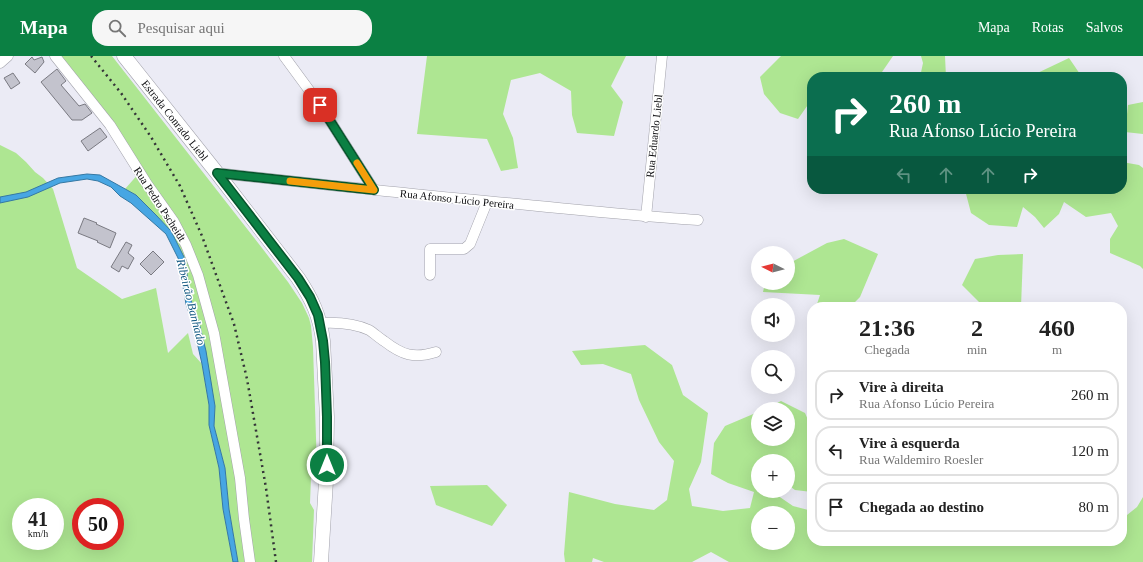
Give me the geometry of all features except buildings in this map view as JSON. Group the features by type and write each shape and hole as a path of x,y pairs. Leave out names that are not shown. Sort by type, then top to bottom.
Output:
{"main road":[{"name":"Estrada Conrado Liebl","path":"124,56 217,173 305,288 315,307 320,323 323,341 327,417 326,481 321,562"}],"street":[{"path":"0,63 8,56"},
{"name":"Rua Pedro Pscheidt","path":"55,56 110,125 147,184 174,222 186,244 198,275 214,333 240,478 250,562"},
{"path":"284,56 320,105 374,190"},
{"name":"Rua Eduardo Liebl","path":"646,217 662,56"},
{"name":"Rua Afonso Lúcio Pereira","path":"217,173 487,202 646,217 698,220"},
{"path":"430,275 430,249 464,249 470,244 487,202"},
{"path":"320,323 356,325 371,331 393,348 410,355 426,355 436,352"}],"green space":[{"path":"55,56 112,56 262,248 302,303 311,326 313,347 317,468 311,477 310,503 314,510 312,562 238,562 229,509 225,468 214,426 215,406 199,323 192,304 184,257 171,231 136,195 125,189 140,172"},
{"path":"427,56 626,56 611,86 623,102 614,136 577,133 572,115 571,91 540,73 511,80 503,114 513,138 518,168 501,171 487,139 417,134"},
{"path":"781,56 893,56 882,72 807,72 807,106 798,119 780,113 764,94 760,77"},
{"path":"921,56 945,56 946,72 921,72 923,63"},
{"path":"1069,58 1079,72 1040,72"},
{"path":"1143,102 1143,134 1127,132 1128,105"},
{"path":"0,145 16,153 53,189 77,268 122,299 156,288 168,353 188,333 193,354 202,364 209,405 209,425 219,468 223,509 233,562 0,562"},
{"path":"1127,163 1139,165 1143,168 1143,269 1140,266 1110,253 1110,239 1118,226 1111,213 1086,217 1064,202 1059,214 1044,228 1035,217 1023,207 1017,227 989,225 971,213 966,194 1127,194"},
{"path":"844,239 878,254 860,297 855,302 818,302 820,295 763,292 763,290 795,290 795,260 827,243"},
{"path":"1023,254 1021,302 979,302 962,285 975,259 998,255"},
{"path":"645,345 672,365 683,395 708,413 701,462 689,489 692,506 723,511 750,508 752,498 781,498 793,506 751,506 751,550 795,550 795,507 807,510 807,546 1127,546 1127,515 1137,507 1143,497 1143,562 729,562 711,552 692,562 604,562 593,558 592,562 565,562 564,554 569,492 615,504 654,510 667,500 674,461 659,442 639,400 631,374 603,364 581,365 572,351"},
{"path":"795,408 805,413 807,418 807,491 795,490 795,454 751,454 751,491 728,483 711,474 714,443 725,426 751,415 751,446 795,446"},
{"path":"487,485 507,505 492,526 436,505 430,486"}],"water":[{"name":"Ribeirão Banhado","path":"87,174 100,175 136,195 171,231 184,257 192,304 199,323 206,351 215,406 214,426 225,468 229,509 238,562 233,562 223,509 219,468 209,425 209,405 202,364 193,324 186,304 178,258 166,234 111,187 98,181 87,179 60,183 28,197 0,203 0,197 26,192 58,178"}],"railway":[{"path":"91,56 121,93 151,137 180,186 202,236 234,324 247,379 266,488 276,562"}],"slow traffic":[{"path":"290,181 374,190 357,163"}],"route":[{"path":"320,105 374,190 217,173 298,278 315,307 322,331 325,362 327,465"}]}
